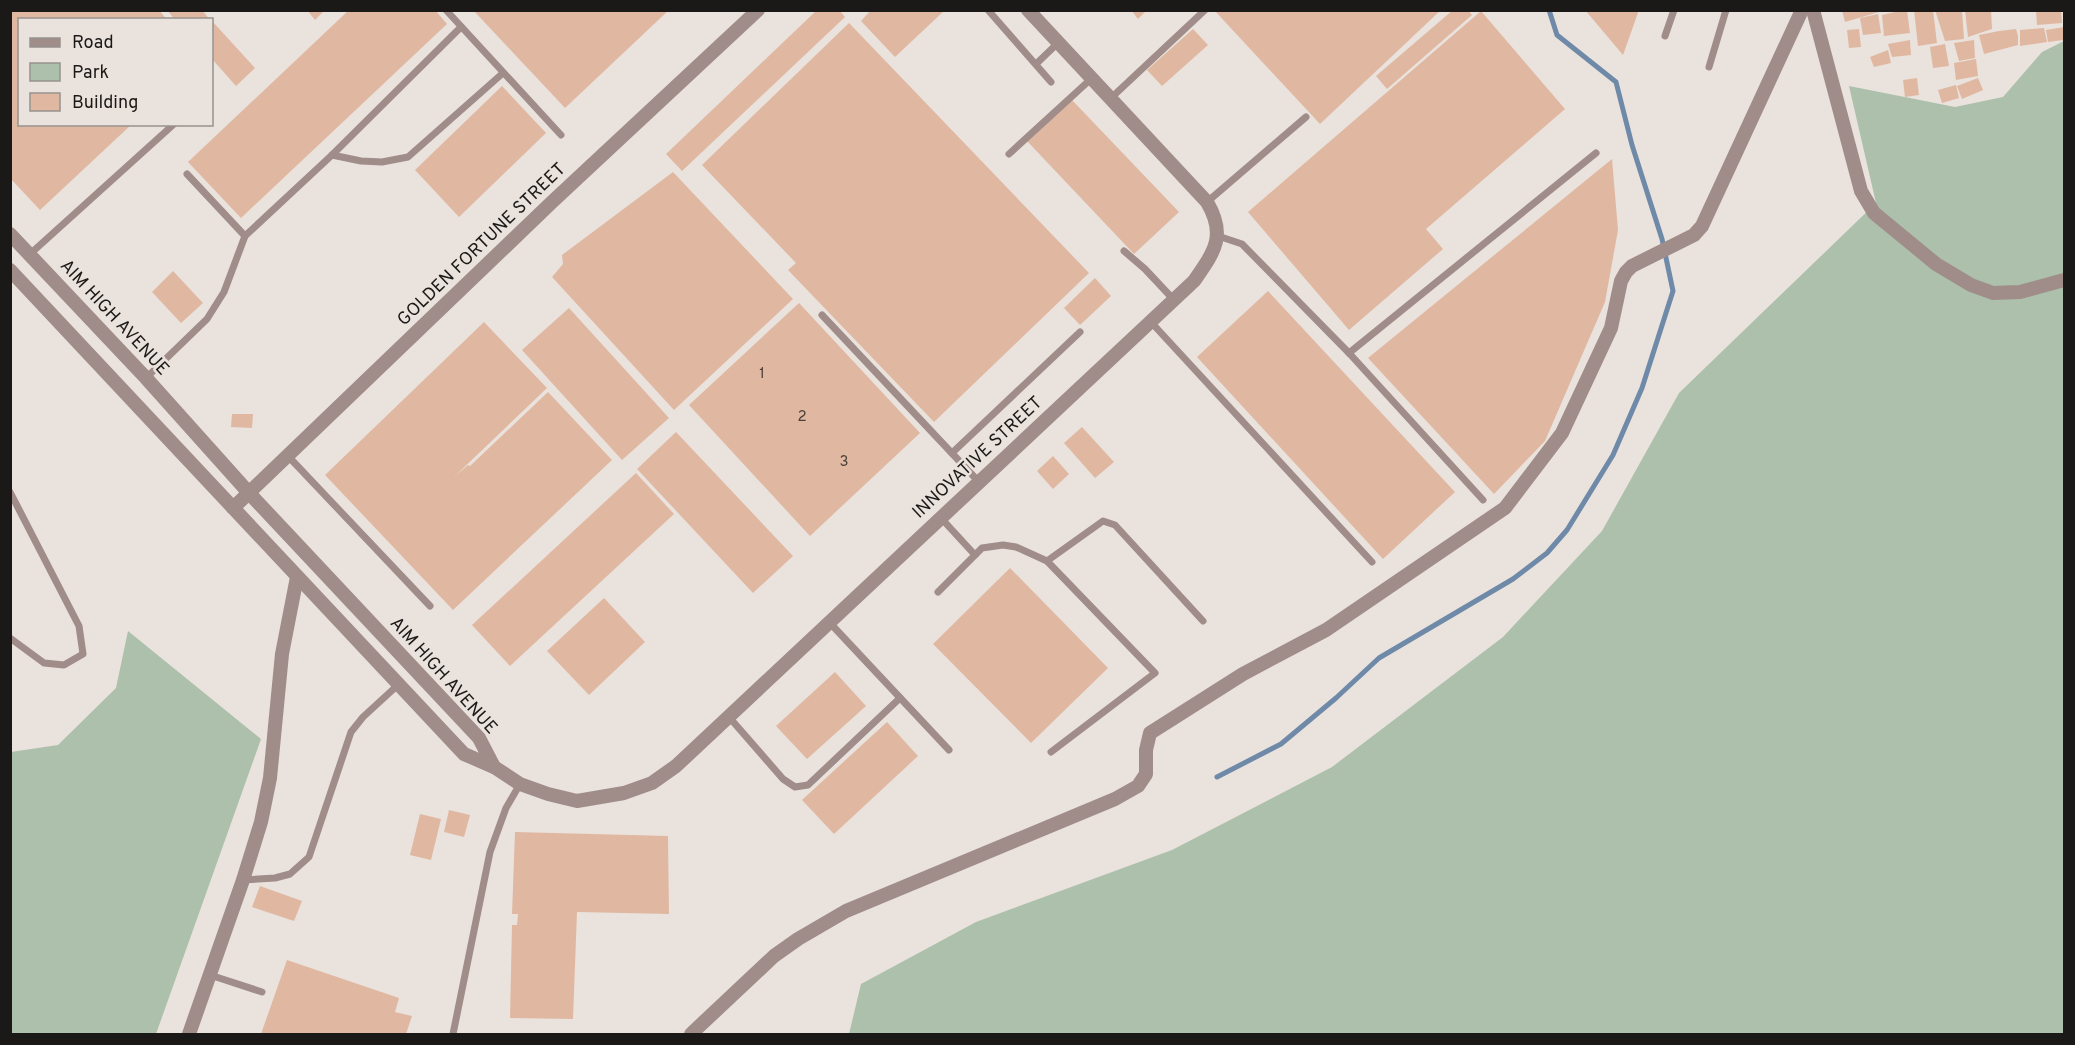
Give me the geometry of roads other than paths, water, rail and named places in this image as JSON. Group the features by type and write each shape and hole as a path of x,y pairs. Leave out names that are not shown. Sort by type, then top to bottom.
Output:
{"street":[{"name":"GOLDEN FORTUNE STREET","path":"233,508 561,194 758,10"},
{"path":"1028,10 1207,202 1215,216 1218,236"},
{"path":"691,1035 774,956 846,911 1115,799 1138,786 1146,774 1146,750 1150,733 1243,674 1326,630 1505,508 1562,434 1611,328 1621,281 1626,272 1632,266 1694,236 1702,226 1802,10"},
{"path":"1813,10 1861,191 1874,213 1936,264 1971,285 1993,293 2020,292 2064,280"},
{"name":"AIM HIGH AVENUE","path":"10,234 479,738 494,767"},
{"name":"INNOVATIVE STREET","path":"494,767 520,784 577,801 624,793 652,783 676,766 1174,300 1208,260 1218,236"},
{"name":"AIM HIGH AVENUE","path":"10,270 464,754 494,767"},
{"path":"189,1035 261,822 270,778 282,654 297,577"}],"lane":[{"path":"446,10 561,135"},
{"path":"988,10 1051,82"},
{"path":"1111,98 1205,10"},
{"path":"1665,36 1674,10"},
{"path":"1709,67 1726,10"},
{"path":"146,378 207,319 224,292 245,236 461,27"},
{"path":"1036,64 1059,42"},
{"path":"332,154 361,161 382,162 408,157 503,72"},
{"path":"1010,154 1092,78"},
{"path":"1207,202 1306,117"},
{"path":"30,254 172,126"},
{"path":"1349,353 1596,153"},
{"path":"187,174 245,236"},
{"path":"1218,236 1242,244 1349,353 1483,500"},
{"path":"1124,251 1145,269 1174,300"},
{"path":"822,315 979,482"},
{"path":"1150,321 1372,561"},
{"path":"952,453 1080,332"},
{"path":"287,455 430,606"},
{"path":"10,492 79,626 83,654 64,665 44,663 10,638"},
{"path":"941,518 975,555"},
{"path":"1047,561 1103,521 1115,525 1203,621"},
{"path":"938,592 982,548 1003,545 1016,547 1047,561 1155,674 1051,752"},
{"path":"830,623 949,750"},
{"path":"243,880 275,878 290,874 309,857 351,732 363,717 399,684"},
{"path":"729,717 783,779 795,787 808,785 900,698"},
{"path":"453,1035 490,852 506,808 520,784"},
{"path":"210,975 262,992"}],"waterway":[{"path":"1217,777 1281,744 1379,658 1513,579 1547,553 1567,530 1613,455 1642,388 1673,291 1662,239 1632,145 1616,82 1557,35 1549,10"}]}
